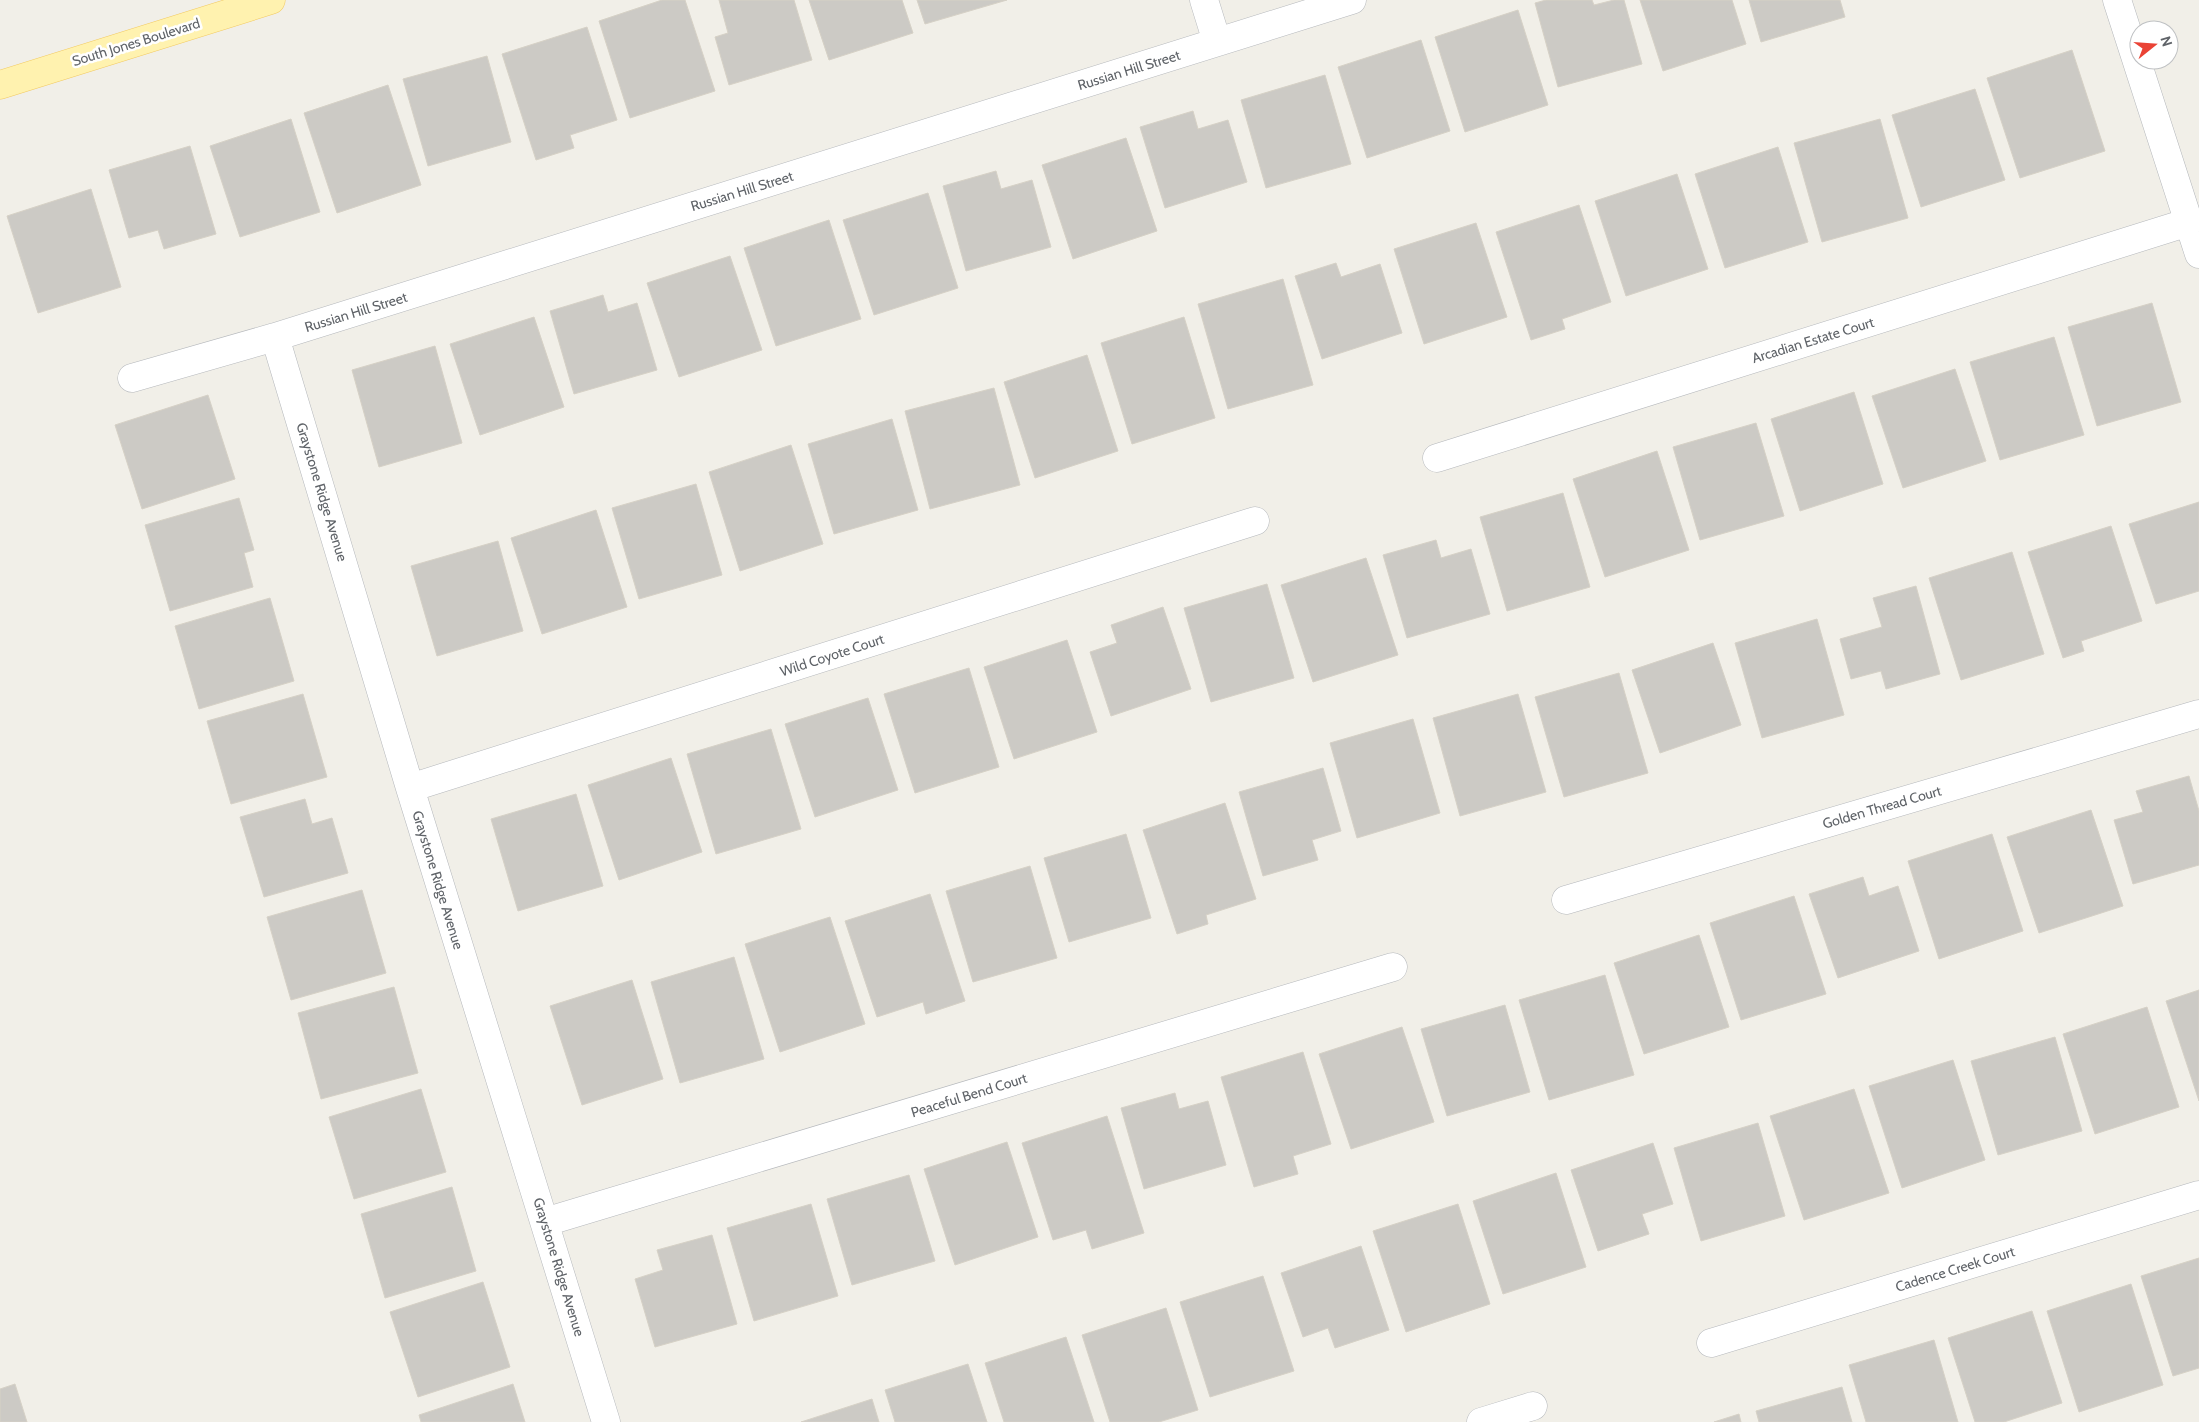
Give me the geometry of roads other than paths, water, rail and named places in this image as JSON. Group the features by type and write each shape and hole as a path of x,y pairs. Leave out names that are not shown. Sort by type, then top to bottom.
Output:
{"main road":[{"name":"South Jones Boulevard","path":"0,85 271,0"}],"street":[{"path":"1204,0 1217,42"},
{"name":"Russian Hill Street","path":"132,378 275,337 1352,0"},
{"path":"2117,0 2199,254"},
{"name":"Arcadian Estate Court","path":"1437,458 2189,222"},
{"name":"Graystone Ridge Avenue","path":"275,337 410,788 606,1422"},
{"name":"Wild Coyote Court","path":"410,788 1255,521"},
{"name":"Golden Thread Court","path":"1566,900 2199,714"},
{"name":"Peaceful Bend Court","path":"545,1222 1393,968"},
{"name":"Cadence Creek Court","path":"1711,1343 2199,1195"},
{"path":"1481,1422 1533,1406"}]}
